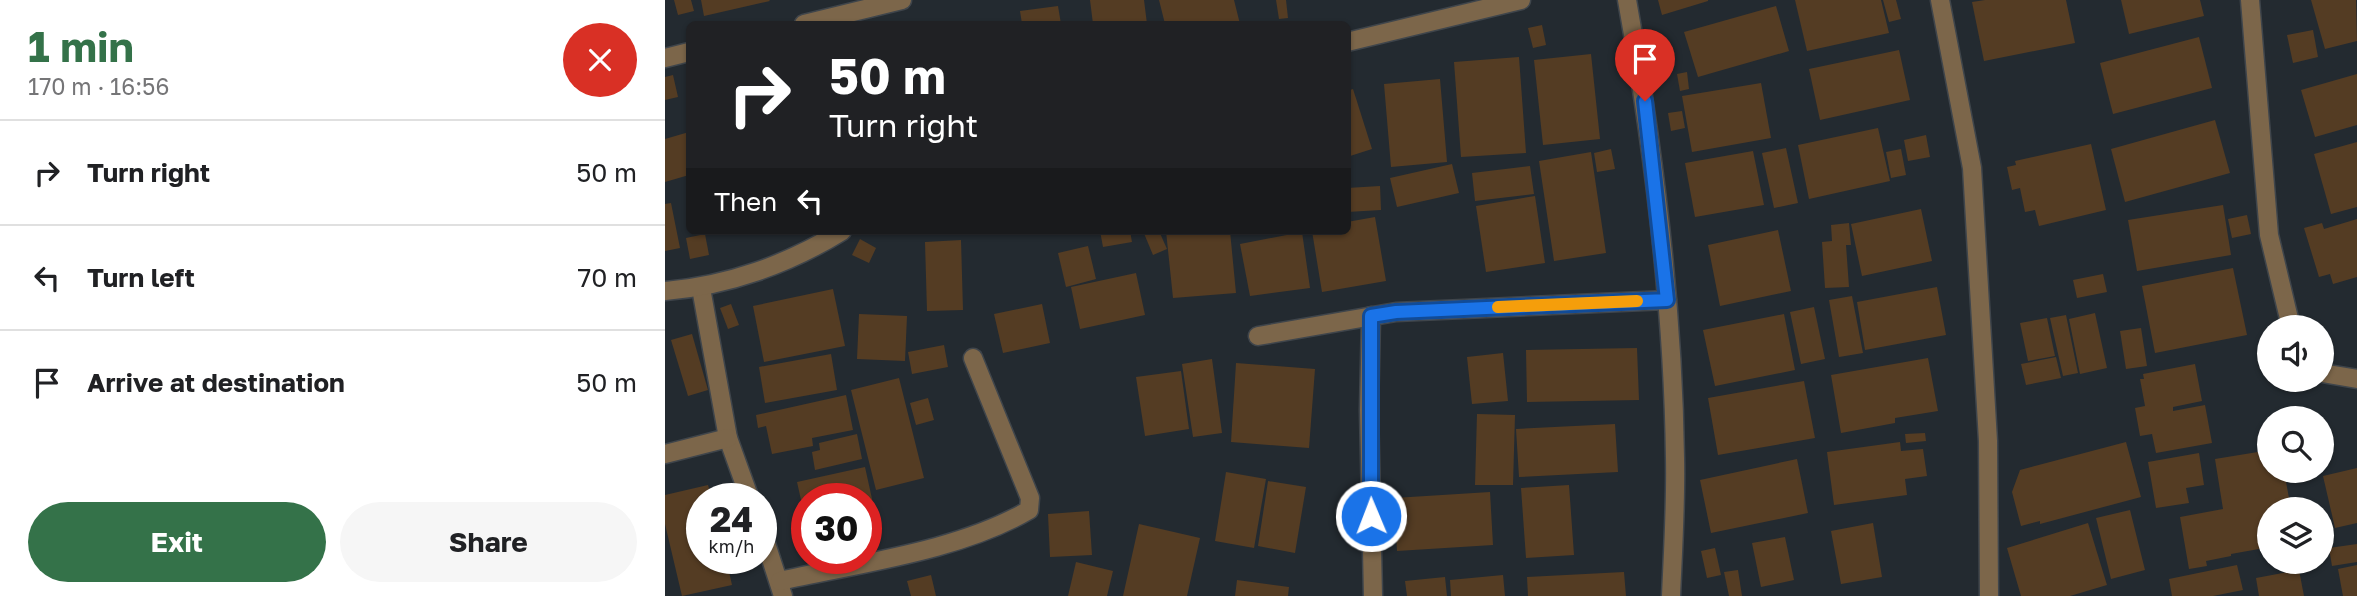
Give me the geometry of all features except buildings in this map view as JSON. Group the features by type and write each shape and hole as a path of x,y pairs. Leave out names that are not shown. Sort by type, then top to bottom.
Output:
{"street":[{"path":"832,21 861,18 902,0"},
{"path":"1351,41 1521,0"},
{"path":"1627,0 1649,126 1667,300 1675,459 1671,596"},
{"path":"1940,0 1972,168 1988,441 1989,596"},
{"path":"2250,0 2269,235 2288,315"},
{"path":"665,43 665,58 686,53"},
{"path":"665,291 701,288 804,255 836,235"},
{"path":"701,288 728,438 744,483"},
{"path":"1258,336 1396,312 1667,300"},
{"path":"1371,316 1369,410 1373,596"},
{"path":"782,589 964,539 997,528 1029,510 1030,498 972,358"},
{"path":"2334,375 2357,379"},
{"path":"665,454 728,438"}],"slow traffic":[{"path":"1498,307 1637,301"}],"route":[{"path":"1371,516 1371,316 1396,312 1667,300 1645,101"}]}
